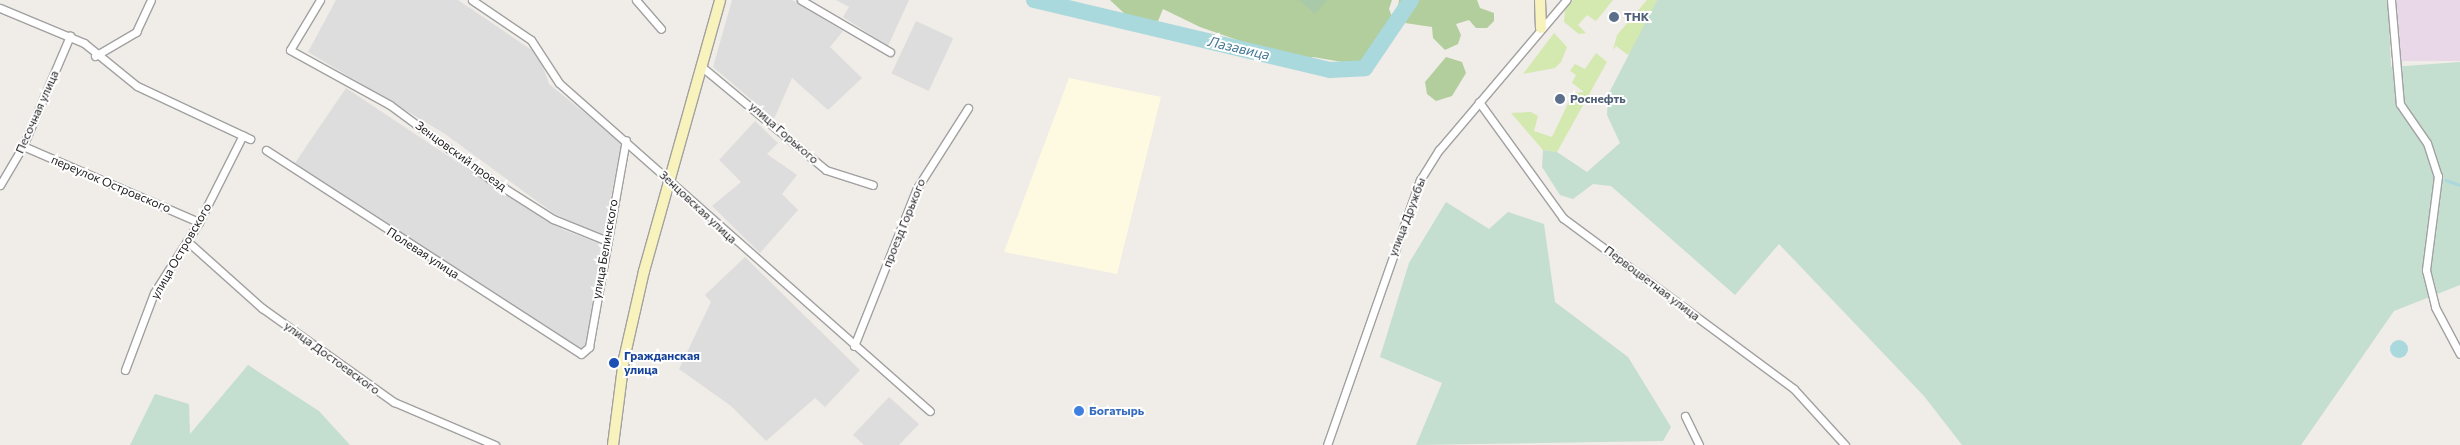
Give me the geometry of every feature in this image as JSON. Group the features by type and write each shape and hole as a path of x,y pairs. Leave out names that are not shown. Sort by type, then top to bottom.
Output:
{"main road":[{"path":"613,445 624,360 669,180 720,0"},
{"path":"1540,0 1541,28"}],"street":[{"path":"95,56 136,32 151,0"},
{"name":"Зенцовский проезд","path":"320,0 290,50 345,80 433,134 490,179 545,214 605,240"},
{"name":"Зенцовская улица","path":"472,0 531,40 559,83 626,140 854,346 930,411"},
{"path":"636,0 661,29"},
{"path":"801,0 890,52"},
{"name":"улица Дружбы","path":"1327,445 1420,180 1479,102 1566,0"},
{"path":"2391,0 2400,104 2427,143 2438,176 2426,270 2435,307 2460,354"},
{"path":"0,8 70,36 95,56 170,105 243,135 250,140"},
{"name":"Песочная улица","path":"0,185 23,146 70,36"},
{"name":"улица Горького","path":"702,67 826,170 874,185"},
{"name":"Первоцветная улица","path":"1479,102 1563,218 1794,389 1845,445"},
{"name":"проезд Горького","path":"854,346 917,188 968,108"},
{"name":"улица Островского","path":"125,370 154,293 199,222 243,135"},
{"name":"улица Белинского","path":"581,354 589,347 605,240 626,140"},
{"name":"переулок Островского","path":"23,146 199,222"},
{"name":"Полевая улица","path":"266,150 581,354"},
{"name":"улица Достоевского","path":"187,241 262,308 394,402 495,445"},
{"path":"1685,416 1699,445"}],"shaded area":[{"path":"336,0 458,0 539,55 549,84 622,143 603,236 556,215 445,134 308,52"},
{"path":"732,0 792,0 843,31 830,47 862,78 828,110 792,78 774,119 713,67"},
{"path":"836,0 909,0 888,46 843,17 849,7"},
{"path":"2395,0 2460,0 2460,61 2395,61"},
{"path":"916,21 953,38 929,91 891,74"},
{"path":"1069,78 1161,97 1117,274 1004,252"},
{"path":"346,88 523,206 564,230 601,244 587,346 580,351 293,166"},
{"path":"755,121 778,143 767,154 797,175 782,194 798,210 760,253 712,206 741,182 719,160"},
{"path":"745,257 860,370 825,407 815,398 766,441 731,406 679,369 711,302 705,295"},
{"path":"889,397 919,424 899,445 864,445 853,435"}],"green space":[{"path":"1110,0 1392,0 1389,9 1393,19 1360,65 1313,57 1301,62 1200,27 1163,9 1158,21 1151,25 1126,15"},
{"path":"1299,0 1327,0 1315,14"},
{"path":"1399,0 1477,0 1480,8 1494,13 1494,21 1487,28 1476,28 1469,20 1456,24 1461,35 1458,44 1445,50 1433,38 1432,27 1405,23 1397,14"},
{"path":"1573,0 1613,0 1596,21 1587,15 1578,25 1586,33 1579,34 1564,22 1565,10"},
{"path":"1647,0 1657,0 1636,44 1628,55 1616,46 1613,50 1617,35"},
{"path":"1657,0 2388,0 2391,67 2460,62 2460,285 2394,311 2301,445 1962,445 1924,396 1779,244 1735,295 1611,186 1593,184 1573,199 1560,195 1542,167 1543,150 1557,152 1587,172 1620,143 1607,115 1608,95"},
{"path":"1554,33 1567,47 1561,62 1555,68 1523,74"},
{"path":"1596,53 1607,62 1557,152 1543,150 1511,113 1531,112 1538,116 1534,131 1552,137 1573,93 1584,92 1572,83 1576,75 1570,71 1575,64 1585,69"},
{"path":"1446,57 1462,62 1466,73 1452,96 1436,101 1427,94 1425,82"},
{"path":"1446,202 1489,229 1508,212 1544,224 1555,302 1628,357 1671,427 1663,441 1416,445 1442,383 1380,357 1409,263"},
{"path":"248,365 319,411 350,445 130,445 155,394 189,404 190,434"}],"water":[{"path":"2399,340 2405,343 2408,349 2405,355 2399,358 2393,355 2390,349 2393,343"}],"waterway":[{"name":"Лазавица","path":"1034,0 1330,70 1365,68 1411,0"},
{"path":"2446,180 2460,185"}],"place":[{"name":"ТНК","path":"1614,17"},
{"name":"Роснефть","path":"1560,99"},
{"name":"Гражданская улица","path":"614,363"},
{"name":"Богатырь","path":"1079,411"}]}
